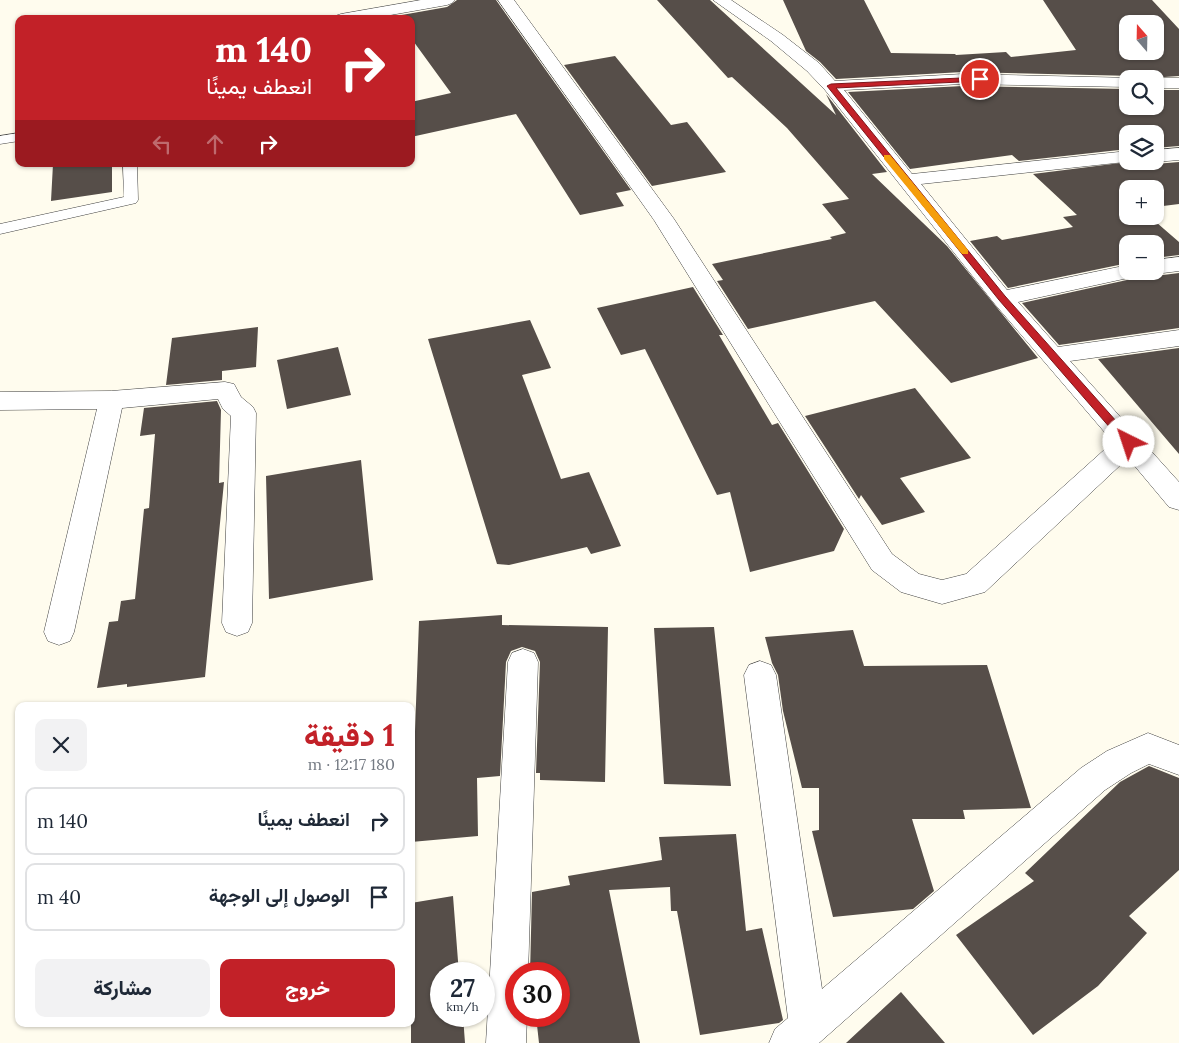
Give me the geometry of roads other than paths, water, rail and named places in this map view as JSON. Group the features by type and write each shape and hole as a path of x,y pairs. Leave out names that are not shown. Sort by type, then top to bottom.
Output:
{"street":[{"path":"363,15 447,0"},
{"path":"506,0 664,219 882,562 911,584 942,592 975,584 1129,442"},
{"path":"721,0 777,38 831,86 1002,298 1179,500"},
{"path":"831,86 963,79 1119,82"},
{"path":"1164,83 1179,83"},
{"path":"1164,155 1179,154"},
{"path":"906,180 1119,158"},
{"path":"1164,266 1179,264"},
{"path":"1002,298 1119,273"},
{"path":"1054,356 1179,338"},
{"path":"0,401 111,400 225,390 232,403 244,413 236,623"},
{"path":"59,632 111,400"},
{"path":"506,1043 523,662"},
{"path":"760,675 798,1034"},
{"path":"798,1034 1093,778 1119,762 1148,748 1179,760"}],"lane":[{"path":"0,140 15,138"},
{"path":"0,229 131,200 130,167"}]}
